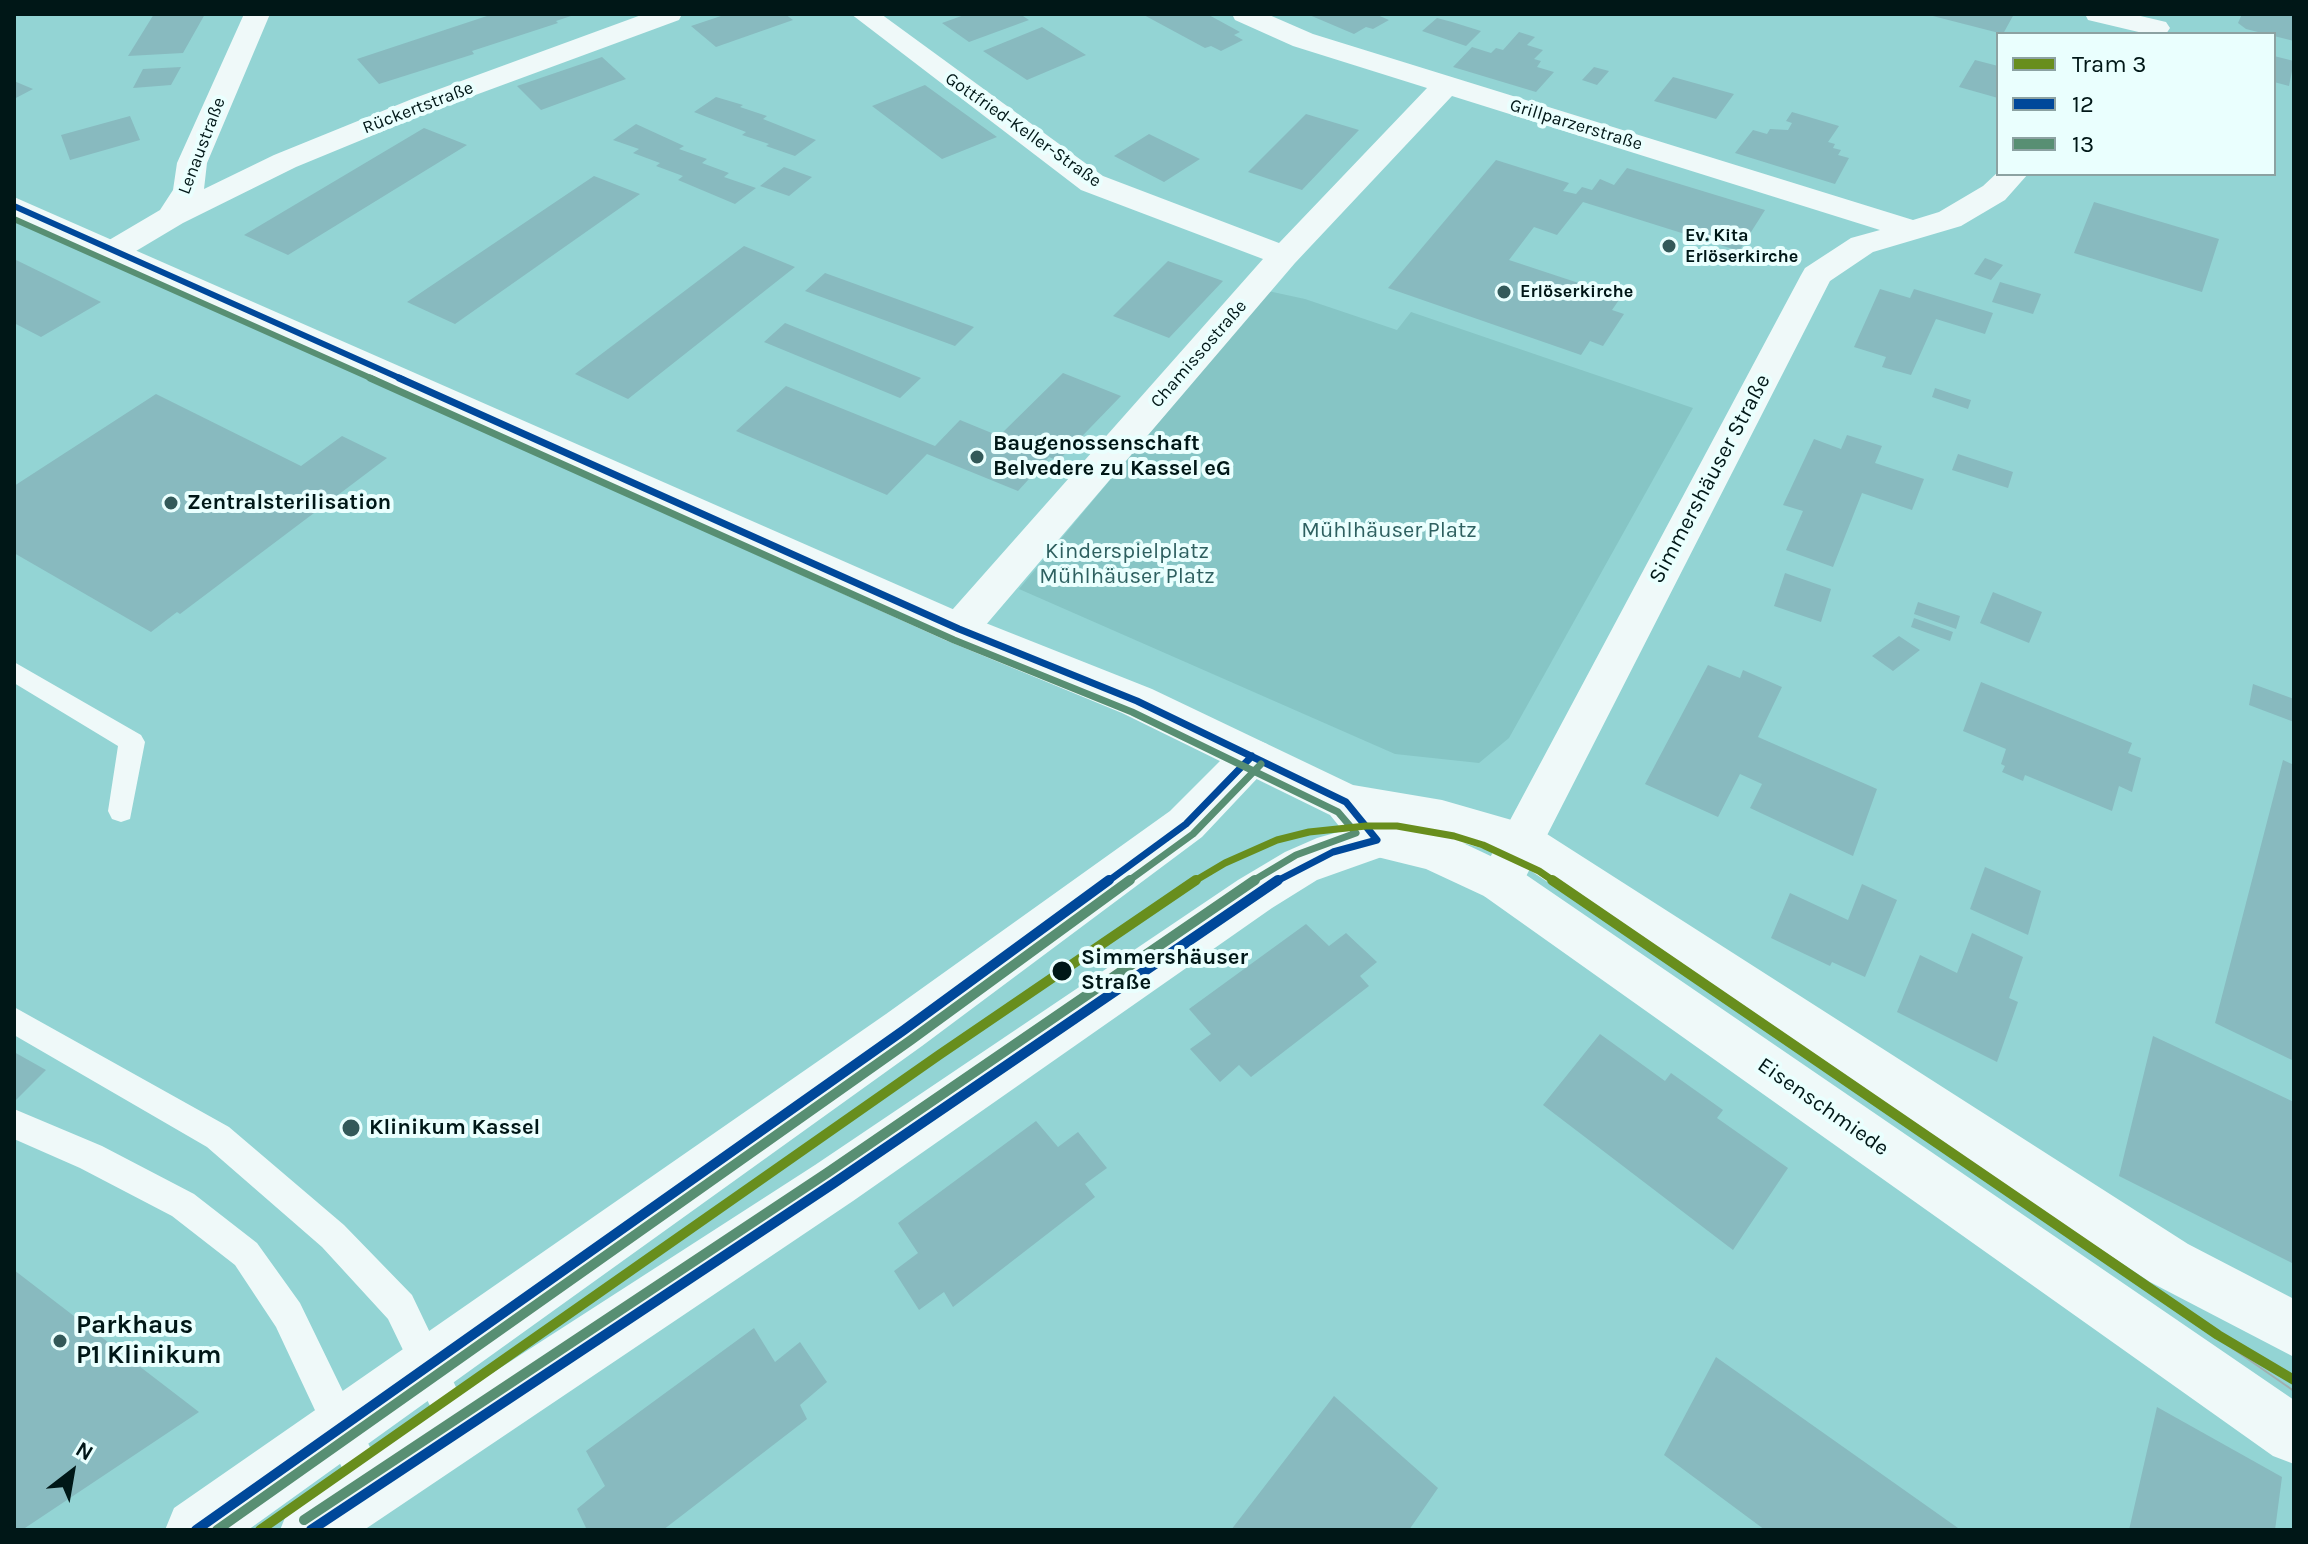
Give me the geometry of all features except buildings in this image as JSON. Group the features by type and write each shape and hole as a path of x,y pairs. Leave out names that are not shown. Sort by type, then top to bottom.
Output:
{"street":[{"name":"Lenaustraße","path":"115,250 172,216 188,190 192,163 257,14"},
{"name":"Rückertstraße","path":"172,216 285,161 422,105 669,14"},
{"name":"Gottfried-Keller-Straße","path":"864,14 1092,183 1284,256"},
{"name":"Grillparzerstraße","path":"1245,14 1303,40 1910,229"},
{"path":"2098,14 2157,25"},
{"name":"Chamissostraße","path":"959,629 1284,256 1446,85"},
{"name":"Simmershäuser Straße","path":"1510,861 1817,275 1862,245 1950,219 1994,193 2011,176"},
{"name":"Eisenschmiede","path":"14,206 959,629 1137,701 1252,756 1361,821 1406,843 1440,854 1510,861 2169,1263 2294,1329"},
{"path":"196,1530 904,1030 1174,833 1252,756"},
{"path":"311,1530 834,1183 1255,894 1301,866 1333,852 1361,821"},
{"name":"Eisenschmiede","path":"1510,861 2294,1435"}],"lane":[{"path":"14,671 132,742 121,811"},
{"path":"14,1020 218,1137 333,1236 400,1307 459,1429"},
{"path":"14,1124 91,1157 183,1205 246,1254 288,1315 371,1489"}],"green space":[{"name":"Mühlhäuser Platz","path":"1268,291 1305,299 1397,330 1411,312 1693,408 1509,738 1479,763 1395,754 1019,589"}],"tram line":[{"name":"3","path":"260,1530 939,1055 1188,885 1225,863 1277,840 1309,832 1366,826 1397,826 1454,836 1483,845 1539,871 2218,1335 2294,1380"},
{"path":"1967,1164 2294,1391"}],"transit line":[{"name":"12","path":"14,206 959,629 1137,701 1346,802 1377,840 1333,852 1301,866 1255,894 834,1183 311,1530"},
{"name":"13","path":"14,219 954,640 1132,712 1338,812 1356,833 1296,855 1248,884 827,1173 304,1520"},
{"name":"12","path":"196,1530 904,1030 1186,824 1252,756"},
{"name":"13","path":"217,1530 911,1040 1193,834 1261,764"}],"place":[{"name":"Ev. Kita Erlöserkirche","path":"1669,246"},
{"name":"Erlöserkirche","path":"1504,292"},
{"name":"Baugenossenschaft Belvedere zu Kassel eG","path":"977,457"},
{"name":"Zentralsterilisation","path":"171,503"},
{"name":"Simmershäuser Straße","path":"1062,971"},
{"name":"Klinikum Kassel","path":"351,1128"},
{"name":"Parkhaus P1 Klinikum","path":"60,1341"}],"park label":[{"name":"Kinderspielplatz Mühlhäuser Platz","path":"1127,564"}]}
